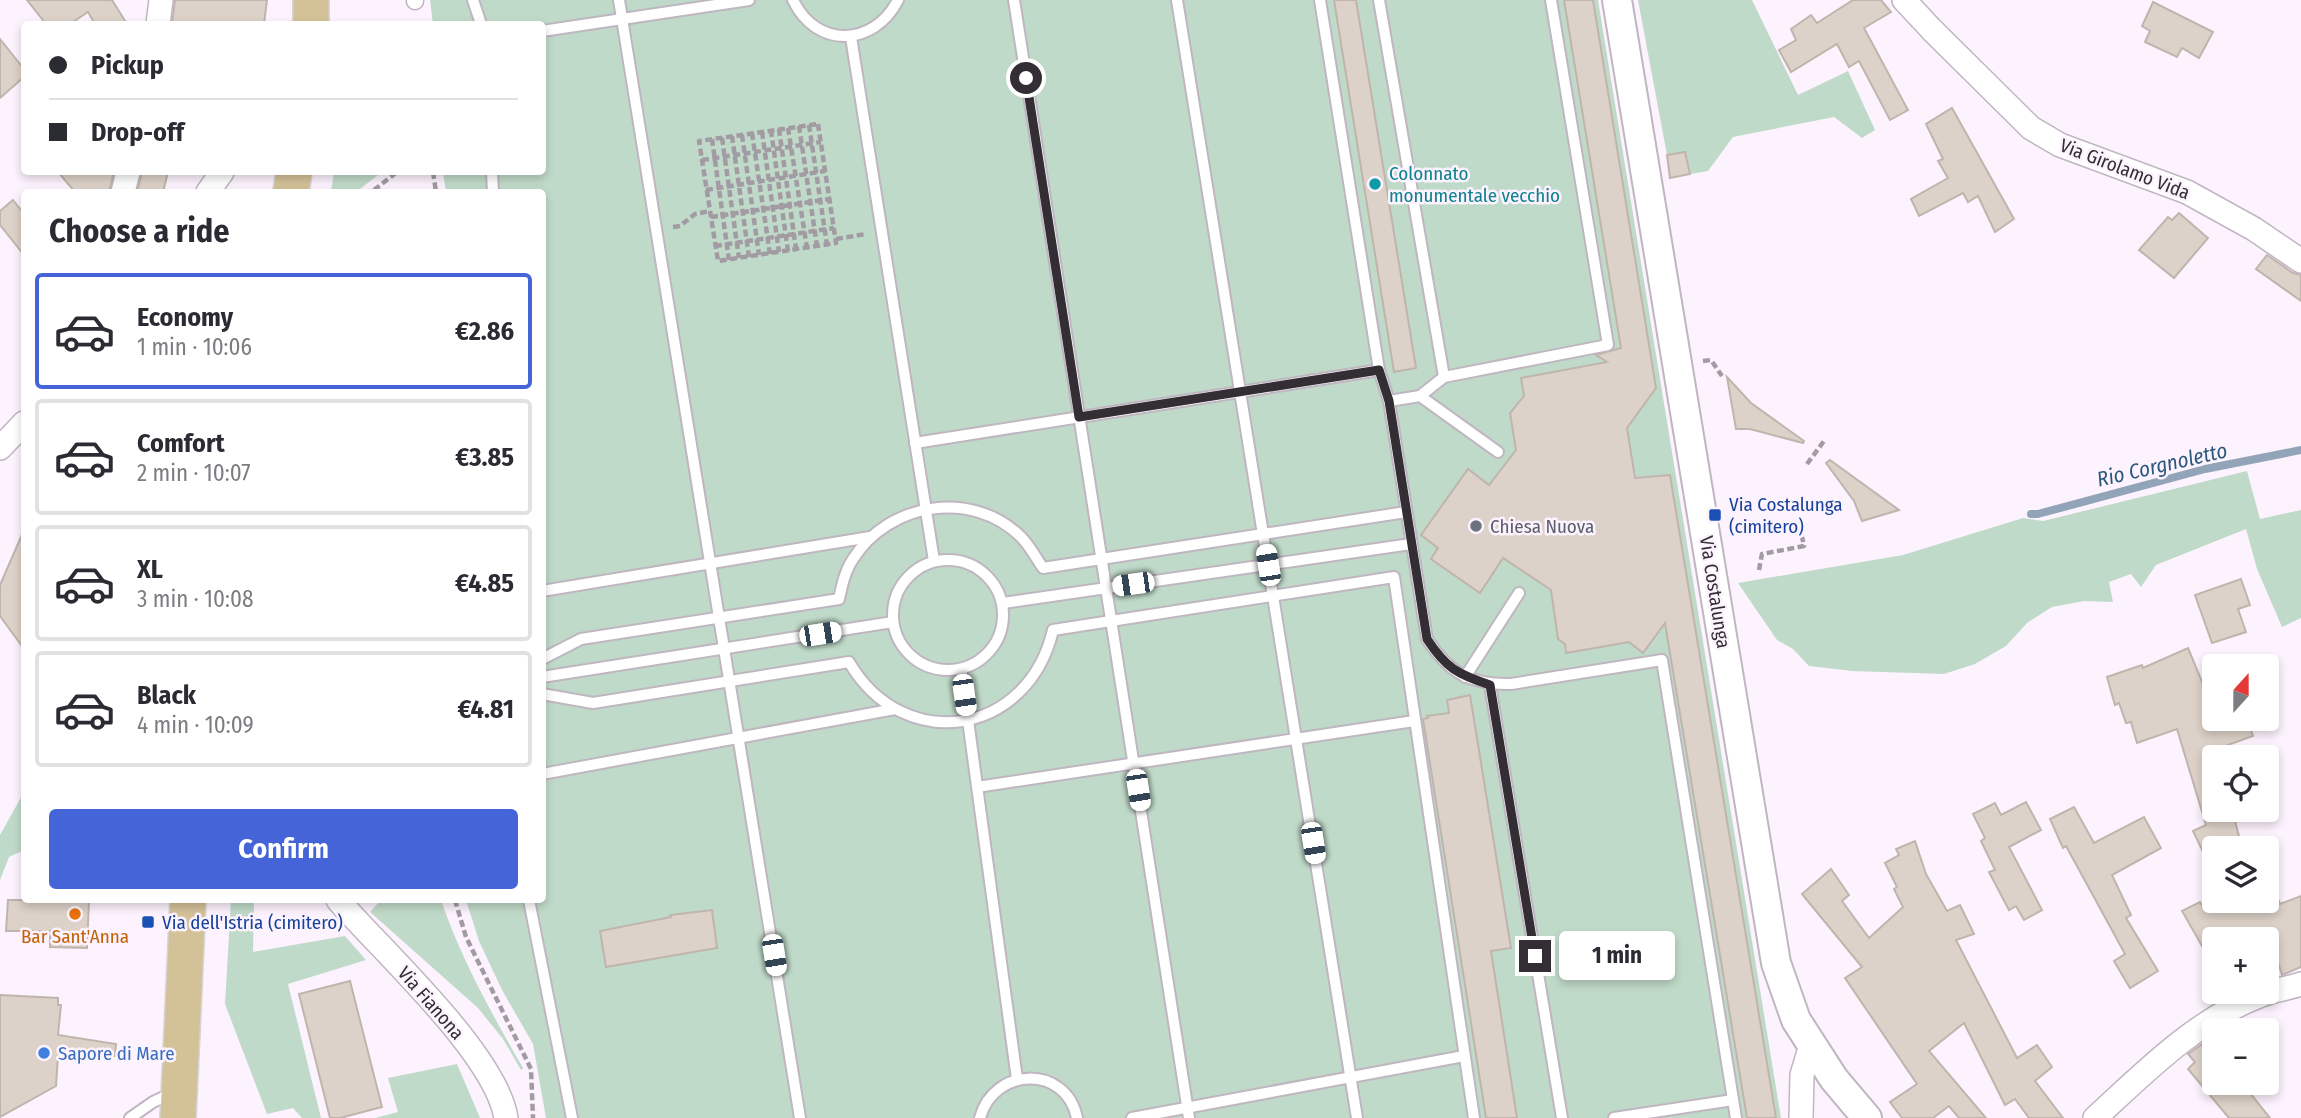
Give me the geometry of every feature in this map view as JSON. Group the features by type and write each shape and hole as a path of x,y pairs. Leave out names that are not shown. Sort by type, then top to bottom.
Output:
{"main road":[{"path":"311,0 311,21"},
{"path":"179,1103 188,903"}],"street":[{"path":"158,21 161,0"},
{"name":"Via Costalunga","path":"1617,0 1776,963 1796,1020 1834,1079 1867,1118"},
{"name":"Via Girolamo Vida","path":"1904,0 2031,128 2060,145 2187,192 2254,229 2301,261"},
{"path":"0,447 21,426"},
{"name":"Via Fianona","path":"341,903 449,1021 487,1070 505,1109 506,1118"},
{"path":"2095,1118 2175,1048 2223,1013 2260,995 2301,984"},
{"path":"1801,1118 1802,1075 1811,1045"}],"lane":[{"path":"473,0 480,21"},
{"path":"619,0 800,1118"},
{"path":"546,30 749,0"},
{"path":"793,0 799,13 813,27 834,36 851,37 873,30 890,15 898,0"},
{"path":"1014,0 1189,1113"},
{"path":"1177,0 1357,1118"},
{"path":"1320,0 1379,370 1389,401 1427,639 1441,661 1465,677 1490,685 1662,660 1736,1118"},
{"path":"1379,0 1444,377"},
{"path":"1389,401 1420,396 1444,377 1608,345 1551,0"},
{"path":"851,37 934,561"},
{"path":"915,443 1379,370"},
{"path":"1420,396 1498,452"},
{"path":"546,657 581,639 839,599 853,559 870,537 896,519 926,508 952,507 981,512 1003,523 1022,538 1043,568 1406,512"},
{"path":"546,590 870,537"},
{"path":"1003,603 1411,544"},
{"path":"934,561 964,562 975,567 989,577 1003,603 1001,633 993,648 979,662 961,669 945,671 926,666 911,657 901,645 893,622 894,602 903,583 912,573 934,561"},
{"path":"546,695 593,703 849,662 870,692 895,709 916,718 938,722 968,720 1002,707 1024,689 1039,669 1053,630 1394,577 1474,1118"},
{"path":"1465,677 1519,593"},
{"path":"546,676 893,622"},
{"path":"961,669 1017,1079"},
{"path":"1490,685 1562,1118"},
{"path":"546,773 895,709"},
{"path":"977,787 1414,721"},
{"path":"530,903 572,1118"},
{"path":"1132,1118 1189,1113 1350,1077 1464,1056"},
{"path":"980,1118 983,1106 995,1092 1017,1079 1036,1078 1053,1084 1072,1103 1077,1118"},
{"path":"1614,1118 1733,1100"},
{"path":"130,1118 153,1102 179,1103"}],"path":[{"path":"818,124 836,243 718,261 699,141 799,127 818,124"},
{"path":"810,125 827,245"},
{"path":"799,127 817,246"},
{"path":"789,128 807,248"},
{"path":"779,129 796,249"},
{"path":"771,130 788,251"},
{"path":"762,132 779,252"},
{"path":"752,133 769,254"},
{"path":"742,135 759,255"},
{"path":"732,136 749,257"},
{"path":"722,138 738,258"},
{"path":"712,139 729,260"},
{"path":"702,160 821,142"},
{"path":"706,190 825,171"},
{"path":"375,189 393,175"},
{"path":"656,230 680,226 695,214 722,216 830,199"},
{"path":"715,246 834,228"},
{"path":"836,239 882,232"},
{"path":"1699,362 1711,360 1722,376"},
{"path":"1807,464 1824,441"},
{"path":"1759,570 1762,554 1804,547 1802,537"},
{"path":"456,903 466,937 531,1069 533,1118"}],"green space":[{"path":"430,0 1598,0 1781,1118 546,1118 533,1044 502,990 479,941 467,903 546,903 546,189 446,189 443,175 546,175 546,21 433,21"},
{"path":"1638,0 1752,0 1798,95 1848,71 1875,130 1862,138 1834,117 1733,137 1708,171 1690,174 1685,152 1667,155"},
{"path":"334,175 378,175 360,189 331,189"},
{"path":"2247,471 2260,519 2301,510 2301,618 2282,627 2257,569 2246,529 2156,565 2141,587 2131,574 2109,582 2113,602 2084,601 2052,607 2027,623 2006,646 1975,664 1944,674 1852,671 1809,666 1793,649 1777,640 1738,583 1903,555 2023,518 2043,521"},
{"path":"21,797 21,851 9,857 0,880 0,835"},
{"path":"231,903 254,903 253,952 345,936 366,960 288,984 321,1118 302,1118 293,1108 267,1114 225,1004"},
{"path":"378,903 442,903 468,965 523,1068 521,1070 503,1039 478,1008 370,912"},
{"path":"457,1064 480,1118 375,1118 398,1112 388,1078"}],"building":[{"path":"27,0 112,0 125,21 93,21 88,12 74,21 44,21"},
{"path":"175,0 267,0 264,21 172,21"},
{"name":"Colonnato monumentale vecchio","path":"1334,0 1356,0 1416,368 1394,372"},
{"path":"1564,0 1593,0 1656,388 1627,428 1635,478 1670,475 1776,1118 1747,1118 1665,623 1643,653 1629,642 1566,653 1565,644 1558,639 1551,590 1503,558 1480,593 1431,559 1438,548 1421,535 1468,469 1489,485 1516,450 1510,413 1524,396 1521,378 1607,362 1596,355 1621,348"},
{"path":"1853,0 1881,0 1891,12 1864,28 1908,110 1890,120 1859,61 1849,67 1837,44 1791,72 1779,50 1796,40 1791,29 1811,15 1817,23"},
{"path":"2153,2 2213,32 2199,58 2182,48 2177,57 2145,42 2150,31 2142,26"},
{"path":"0,39 21,65 21,80 0,98"},
{"path":"1952,108 2014,219 1995,232 1978,196 1968,202 1963,193 1919,216 1911,199 1948,178 1938,161 1943,159 1926,124"},
{"path":"1685,152 1690,174 1670,178 1667,155"},
{"path":"61,175 113,175 110,189 72,189"},
{"path":"141,175 167,175 164,189 138,189"},
{"path":"13,200 21,210 21,251 0,225 0,211"},
{"path":"2179,213 2208,238 2174,278 2139,250 2168,217 2172,220"},
{"path":"2267,255 2293,273 2301,275 2301,301 2256,269"},
{"path":"1727,377 1751,403 1804,441 1803,443 1750,429 1736,429"},
{"path":"1830,460 1899,510 1862,521 1854,501 1826,463"},
{"path":"21,537 21,645 0,616 0,585"},
{"path":"2241,579 2250,605 2238,609 2246,632 2212,643 2195,595"},
{"path":"2188,648 2202,682 2202,732 2252,732 2253,736 2228,745 2202,745 2202,812 2177,729 2137,743 2131,722 2126,723 2119,703 2115,705 2107,677 2142,665 2143,668"},
{"path":"1470,695 1511,948 1491,951 1517,1118 1486,1118 1423,719 1449,713 1447,700"},
{"path":"2026,802 2041,830 2009,847 2042,910 2024,920 2016,906 2009,910 1989,872 1995,870 1981,841 1985,838 1973,814 1995,803 2001,815"},
{"path":"2074,807 2094,843 2144,817 2161,848 2112,875 2131,915 2126,918 2158,971 2130,988 2114,961 2125,954 2066,846 2063,848 2050,819"},
{"path":"2205,822 2235,822 2239,836 2202,836 2202,850 2193,831 2206,825"},
{"path":"1915,841 1926,874 1947,911 1960,905 1974,934 1956,940 2017,1058 2037,1045 2052,1067 2035,1081 2063,1118 2029,1118 2015,1099 2005,1105 1964,1023 1929,1051 1986,1118 1959,1118 1949,1106 1933,1118 1902,1118 1890,1102 1917,1084 1845,978 1862,967 1802,894 1831,869 1849,895 1842,901 1869,938 1903,907 1885,863 1899,855 1896,849"},
{"path":"2301,896 2301,967 2282,975 2279,965 2279,927 2202,927 2202,946 2182,911 2200,902 2202,913 2279,913 2279,901 2280,904"},
{"path":"8,900 21,900 21,903 89,903 87,948 50,947 50,931 6,931"},
{"path":"712,910 717,948 606,967 600,931 671,917 670,915"},
{"path":"350,981 382,1107 330,1118 299,994"},
{"path":"0,995 58,998 58,1005 61,1005 58,1035 116,1044 115,1056 58,1056 56,1086 0,1117"},
{"path":"2202,1044 2202,1086 2188,1069 2195,1062 2188,1054"},
{"path":"2210,1095 2252,1095 2270,1118 2229,1118"}],"waterway":[{"name":"Rio Corgnoletto","path":"2031,514 2205,469 2301,450"}],"place":[{"name":"Colonnato monumentale vecchio","path":"1375,184"},
{"name":"Via Costalunga (cimitero)","path":"1715,515"},
{"name":"Chiesa Nuova","path":"1476,526"},
{"name":"Bar Sant'Anna","path":"75,914"},
{"name":"Via dell'Istria (cimitero)","path":"148,922"},
{"name":"Sapore di Mare","path":"44,1053"}],"route":[{"path":"1026,78 1079,417 1379,370 1389,401 1427,639 1441,661 1465,677 1490,685 1535,956"}]}
